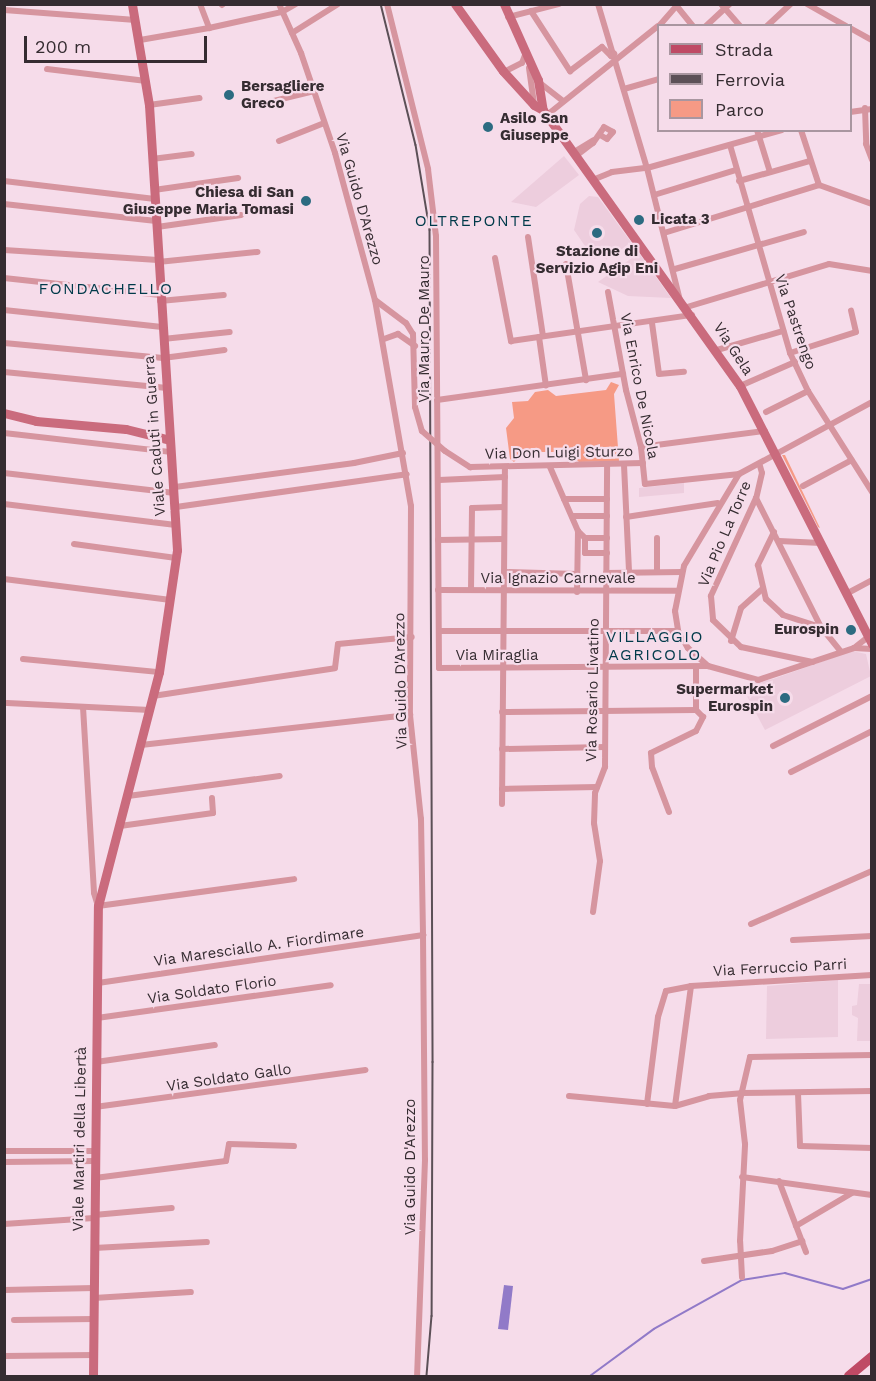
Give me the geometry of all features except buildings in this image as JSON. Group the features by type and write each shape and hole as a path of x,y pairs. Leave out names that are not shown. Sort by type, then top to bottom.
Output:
{"main road":[{"path":"849,1377 870,1358"}],"street":[{"name":"Viale Caduti in Guerra","path":"98,906 159,672 172,600 176,558 175,490 163,358 149,105 140,40 132,4"},
{"path":"200,4 209,28"},
{"name":"Via Guido D'Arezzo","path":"279,4 314,91 375,300 407,474 411,515 410,715 421,819 423,935 424,1160 417,1377"},
{"path":"140,40 282,12 296,4"},
{"path":"292,33 338,4"},
{"name":"Via Mauro De Mauro","path":"387,4 432,194 438,289 439,480"},
{"name":"Via Gela","path":"455,4 503,72 541,110 595,179 717,350 765,431 870,638"},
{"path":"504,4 526,59 538,80 562,101"},
{"path":"508,17 559,4"},
{"path":"598,4 687,307"},
{"path":"769,24 791,4"},
{"path":"807,4 842,24"},
{"path":"661,24 676,5 691,24"},
{"path":"708,24 725,6 738,24"},
{"path":"4,10 135,20"},
{"path":"531,11 570,71 602,47 615,57"},
{"path":"541,110 550,102 562,101 615,57 657,27"},
{"path":"852,29 872,40"},
{"path":"503,72 511,71 526,59"},
{"path":"526,59 541,110"},
{"path":"47,69 146,81"},
{"path":"624,89 657,79"},
{"path":"538,80 541,110"},
{"path":"253,106 314,91"},
{"path":"149,105 200,98"},
{"path":"852,112 868,108 866,144 872,160"},
{"path":"279,141 324,123"},
{"path":"802,132 819,185"},
{"path":"595,179 612,172 647,168 730,146 758,134 770,172"},
{"path":"575,154 600,135"},
{"name":"Via Pastrengo","path":"730,146 757,246 790,353 808,391 872,492"},
{"path":"152,159 192,153"},
{"path":"740,181 810,161"},
{"path":"654,195 736,170"},
{"path":"4,180 154,195 238,178"},
{"path":"664,233 819,185 872,204"},
{"path":"4,204 156,224 241,214"},
{"path":"675,270 804,232"},
{"path":"528,237 546,386"},
{"path":"4,250 158,261 258,252"},
{"path":"495,258 511,341 651,323 687,307 829,264 872,271"},
{"path":"566,264 586,380"},
{"path":"4,278 160,298 224,296"},
{"name":"Via Enrico De Nicola","path":"609,292 623,374 641,447 645,484 739,474"},
{"path":"375,300 406,323 415,347"},
{"path":"4,310 162,327"},
{"path":"790,353 856,332 851,311"},
{"path":"651,323 659,374 684,372"},
{"path":"717,350 783,331"},
{"path":"163,339 230,332"},
{"path":"384,339 398,334 415,347"},
{"path":"4,343 163,358 224,350"},
{"name":"Via Don Luigi Sturzo","path":"415,347 415,407 422,431 445,451 470,467 607,466 643,463"},
{"path":"740,387 795,362"},
{"path":"4,372 167,388"},
{"path":"437,400 623,374"},
{"path":"765,412 808,391"},
{"path":"870,638 854,648 758,680 708,666 688,648 678,632 677,591 682,572 718,503 739,474 760,465 872,402"},
{"path":"4,413 36,421 126,429 170,440"},
{"name":"Via Don Luigi Sturzo","path":"641,447 765,431"},
{"path":"4,433 172,452"},
{"path":"4,473 175,490 354,463 403,453"},
{"path":"803,486 852,460"},
{"path":"624,465 629,572"},
{"name":"Via Pio La Torre","path":"717,626 711,610 711,596 756,498 762,473 760,465"},
{"name":"Via Rosario Livatino","path":"593,912 600,861 594,823 597,787 605,767 607,466"},
{"path":"502,804 504,467"},
{"path":"550,467 578,531 576,592"},
{"path":"176,507 407,474"},
{"path":"439,480 505,477"},
{"name":"Via Miraglia","path":"439,480 439,668 708,666"},
{"path":"756,498 821,627 841,652"},
{"path":"564,499 607,499"},
{"path":"626,517 718,503"},
{"path":"4,504 176,525"},
{"path":"471,590 472,508 504,507"},
{"path":"572,516 608,516"},
{"path":"578,531 585,538 607,538"},
{"path":"774,532 759,560 761,590 776,611 821,627"},
{"path":"585,538 585,553 607,553"},
{"path":"657,538 657,572"},
{"path":"438,540 504,539"},
{"path":"779,542 821,543"},
{"path":"74,544 176,558"},
{"path":"504,572 577,574"},
{"path":"606,573 682,572"},
{"path":"4,579 172,600"},
{"path":"846,594 872,580"},
{"name":"Via Ignazio Carnevale","path":"438,590 677,591"},
{"path":"731,641 732,625 745,602 761,590"},
{"path":"717,626 732,625"},
{"path":"717,626 731,641 741,647 813,662"},
{"path":"439,631 678,632"},
{"path":"153,696 335,668 338,644 412,637"},
{"path":"854,648 870,638"},
{"path":"23,658 159,672"},
{"path":"669,812 652,767 651,753 696,731 703,717 696,710 696,667"},
{"path":"773,746 872,696"},
{"path":"7,703 150,710"},
{"path":"83,707 94,893 98,906 294,879"},
{"path":"502,712 696,710"},
{"path":"141,746 410,715"},
{"path":"791,772 872,731"},
{"path":"502,749 605,747"},
{"path":"128,796 280,776"},
{"path":"502,789 597,787"},
{"path":"120,826 213,813 212,798"},
{"path":"751,924 872,871"},
{"name":"Viale Martiri della Libertà","path":"93,1375 98,906"},
{"name":"Via Maresciallo A. Fiordimare","path":"98,982 423,935"},
{"path":"793,940 872,936"},
{"name":"Via Ferruccio Parri","path":"647,1104 662,997 672,989 872,975"},
{"name":"Via Soldato Florio","path":"97,1018 331,985"},
{"path":"675,1106 691,986"},
{"path":"96,1062 215,1045"},
{"path":"742,1277 740,1254 745,1144 741,1093 750,1057 872,1055"},
{"name":"Via Soldato Gallo","path":"95,1107 365,1070"},
{"path":"569,1096 675,1106 709,1096 741,1093 872,1091"},
{"path":"798,1093 800,1146 872,1148"},
{"path":"95,1179 226,1161 229,1144 294,1146"},
{"path":"4,1151 96,1156"},
{"path":"4,1162 96,1156"},
{"path":"742,1177 872,1196"},
{"path":"779,1181 806,1252"},
{"path":"796,1226 852,1193"},
{"path":"4,1224 172,1208"},
{"path":"704,1261 772,1251 802,1241"},
{"path":"94,1248 207,1242"},
{"path":"4,1290 94,1293 191,1292"},
{"path":"14,1320 94,1319"},
{"path":"4,1356 94,1355"}],"shaded area":[{"path":"564,156 579,175 536,207 511,202"},
{"path":"589,196 598,197 631,242 622,249 609,252 607,260 603,255 594,259 574,230 580,204"},
{"path":"639,253 671,298 628,296 598,282"},
{"path":"684,483 684,493 639,497 639,488"},
{"path":"852,651 866,654 871,676 765,730 741,685 773,679"},
{"path":"838,980 838,1037 766,1039 767,986"},
{"path":"859,984 871,984 871,1041 857,1041 858,1018 852,1015 852,1006 857,1005"},
{"path":"504,1285 513,1286 508,1330 498,1329"}],"green space":[{"path":"611,382 619,385 614,394 619,461 579,462 568,452 523,452 514,462 510,459 506,428 514,418 512,402 528,401 535,392 548,390 556,396 606,390"},
{"path":"782,455 785,455 820,528 818,527"}],"waterway":[{"path":"590,1376 654,1329 742,1280 785,1273 843,1289 872,1279"}],"railway":[{"path":"381,4 416,145 430,230 433,1062 432,1316 427,1376"}],"place":[{"name":"Bersagliere Greco","path":"229,95"},
{"name":"Asilo San Giuseppe","path":"488,127"},
{"name":"Chiesa di San Giuseppe Maria Tomasi","path":"306,201"},
{"name":"Licata 3","path":"639,220"},
{"name":"Stazione di Servizio Agip Eni","path":"597,233"},
{"name":"Eurospin","path":"851,630"},
{"name":"Supermarket Eurospin","path":"785,698"}],"district":[{"name":"OLTREPONTE","path":"474,221"},
{"name":"FONDACHELLO","path":"106,289"},
{"name":"VILLAGGIO AGRICOLO","path":"655,646"}]}
